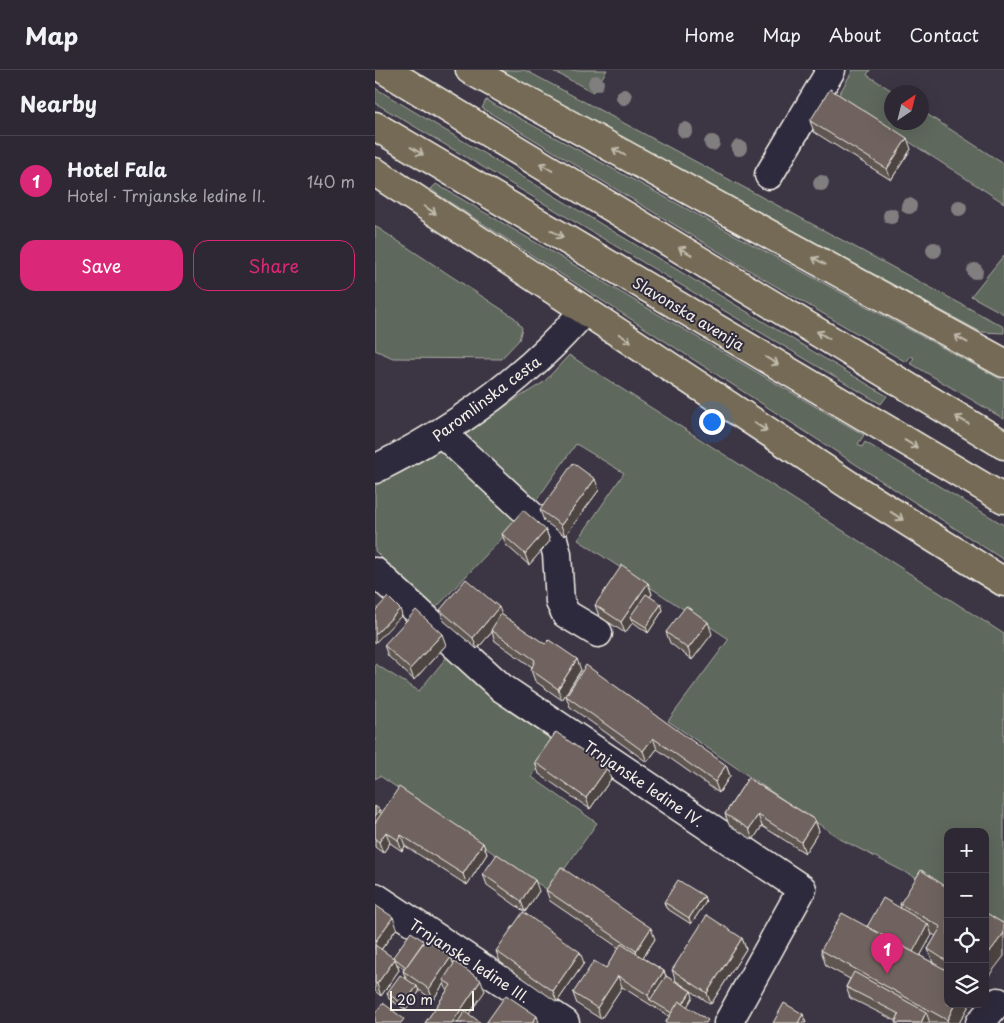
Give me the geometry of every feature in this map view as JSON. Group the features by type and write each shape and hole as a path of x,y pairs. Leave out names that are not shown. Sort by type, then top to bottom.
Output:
{"main road":[{"path":"385,70 1004,445"},
{"path":"470,70 1004,363"},
{"name":"Slavonska avenija","path":"375,126 1004,500"},
{"path":"375,172 857,490 1004,582"}],"street":[{"path":"769,175 831,70"},
{"name":"Paromlinska cesta","path":"375,469 442,433 547,352 584,311"},
{"path":"442,433 552,535 557,554 560,602 565,614 598,634"},
{"name":"Trnjanske ledine IV.","path":"375,572 502,688 802,889 728,1023"},
{"name":"Trnjanske ledine III.","path":"375,898 565,1023"},
{"path":"980,1023 998,1002"}],"shaded area":[{"path":"495,70 525,70 1004,327 1004,333 981,332"},
{"path":"551,70 607,70 593,92"},
{"path":"853,70 870,70 867,75 884,86 884,126 838,96"},
{"path":"375,88 887,396 881,404 375,103"},
{"path":"486,100 1004,381 1004,419 910,363 914,358 911,356 906,362 767,281 482,108"},
{"path":"929,116 1004,164 1004,203 891,130 929,130"},
{"path":"436,184 864,435 858,444 862,447 865,442 1004,525 1004,560 437,194 431,189"},
{"path":"375,226 515,318 522,328 519,340 501,359 393,358 375,350"},
{"path":"1004,255 1004,314 971,296"},
{"path":"569,355 1004,634 1004,923 989,916 989,828 944,828 944,892 842,840 668,721 729,639 578,540 624,473 576,444 536,501 458,435 544,382"},
{"path":"446,445 522,517 434,610 375,551 375,486"},
{"path":"450,653 556,735 532,777 597,823 549,891 380,776 375,779 375,664 419,691"}],"building":[{"path":"830,89 884,123 884,130 894,130 907,138 887,169 810,121"},
{"path":"573,463 595,479 561,525 540,510"},
{"path":"523,510 546,530 525,554 502,534"},
{"path":"622,565 648,583 621,622 595,605"},
{"path":"466,579 499,607 473,638 440,610"},
{"path":"646,594 661,604 646,627 630,617"},
{"path":"388,597 400,609 375,635 375,611"},
{"path":"686,606 708,622 688,649 666,632"},
{"path":"416,610 442,634 410,669 384,645"},
{"path":"501,614 545,644 549,640 577,659 558,689 531,670 535,660 491,630"},
{"path":"586,665 726,765 715,782 653,738 643,751 566,696"},
{"path":"556,732 607,768 586,798 535,762"},
{"path":"748,778 815,820 801,842 758,815 749,829 725,814"},
{"path":"399,787 483,843 463,874 401,835 398,840 386,832 379,842 375,839 375,823"},
{"path":"375,806 380,810 375,816"},
{"path":"497,854 535,880 521,901 483,874"},
{"path":"561,867 651,928 636,951 546,890"},
{"path":"921,870 944,885 944,959 928,949 941,927 900,904"},
{"path":"678,880 704,896 689,918 664,902"},
{"path":"883,898 928,924 913,952 867,927"},
{"path":"375,905 393,917 375,942"},
{"path":"523,912 580,952 553,991 496,951"},
{"path":"842,913 944,969 944,1008 953,1008 947,1020 821,950"},
{"path":"707,915 742,938 707,993 672,970"},
{"path":"989,915 1004,924 1004,933 989,953"},
{"path":"411,932 424,941 406,967 393,957"},
{"path":"426,939 451,957 429,989 403,971"},
{"path":"621,944 664,971 648,995 618,976 597,1008 573,993 594,961 606,968"},
{"path":"375,945 395,959 377,984 375,983"},
{"path":"455,962 481,980 452,1023 425,1023 451,985 443,980"},
{"path":"854,972 926,1012 921,1023 895,1023 899,1014 846,987"},
{"path":"400,975 417,986 404,1005 387,993"},
{"path":"666,976 691,991 683,1004 679,1001 672,1013 650,1000"},
{"path":"506,995 537,1016 532,1023 486,1023"},
{"path":"679,1001 708,1020 706,1023 665,1023"},
{"path":"383,1003 404,1019 401,1023 375,1023 375,1013"},
{"path":"784,1003 803,1014 798,1023 773,1023"},
{"path":"465,1011 481,1023 457,1023"}],"place":[{"name":"Hotel Fala","path":"887,974"}]}
